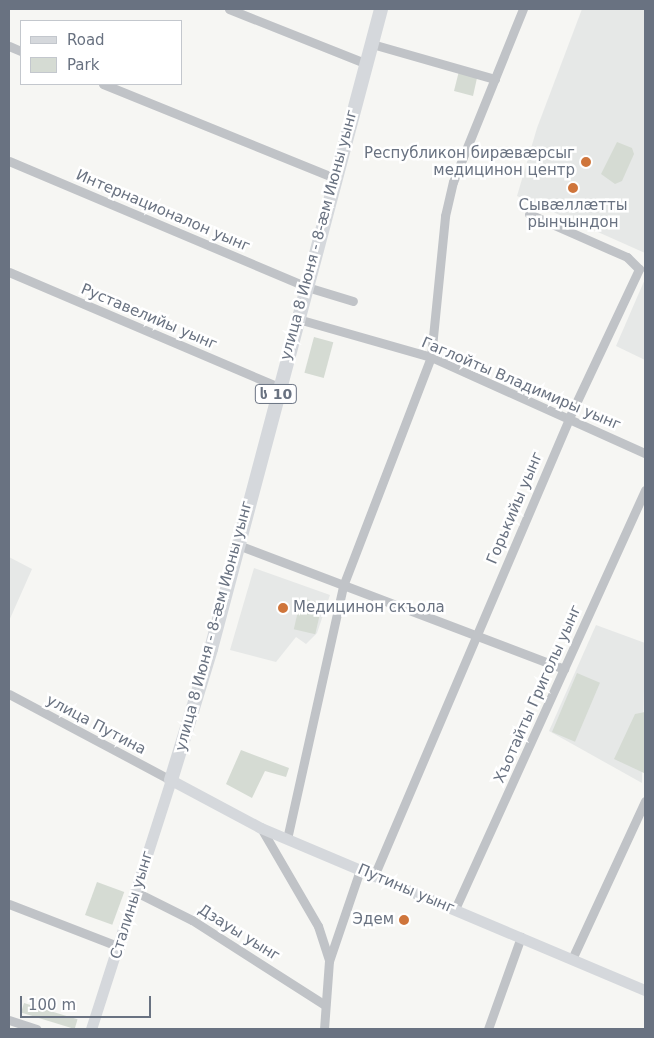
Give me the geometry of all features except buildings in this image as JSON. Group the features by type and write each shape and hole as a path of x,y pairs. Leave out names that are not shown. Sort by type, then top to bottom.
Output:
{"highway":[{"name":"улица 8 Июня - 8-ӕм Июны уынг","path":"171,780 238,545 278,386 307,287 334,178 381,9"}],"main road":[{"name":"Путины уынг","path":"171,780 260,828 645,990"},
{"name":"Сталины уынг","path":"91,1029 120,946 134,892 171,780"}],"street":[{"path":"229,9 365,63"},
{"path":"287,839 343,586 430,357 447,208 522,9"},
{"path":"372,44 495,79"},
{"path":"104,85 334,178"},
{"name":"Интернационалон уынг","path":"9,160 307,287 353,301"},
{"name":"Горькийы уынг","path":"374,876 569,418 639,269 627,257 529,214"},
{"name":"Руставелийы уынг","path":"9,272 278,386"},
{"name":"Гаглойты Владимиры уынг","path":"298,319 430,357 645,453"},
{"name":"Хъотайты Григолы уынг","path":"455,910 645,490"},
{"path":"238,545 564,670"},
{"name":"улица Путина","path":"9,694 171,780"},
{"path":"572,959 645,801"},
{"path":"260,828 313,918 329,961"},
{"path":"324,1029 329,961 360,870"},
{"name":"Дзауы уынг","path":"134,892 192,920 325,1005"},
{"path":"9,904 120,946"},
{"path":"488,1029 521,937"},
{"path":"9,1020 37,1029"}],"shaded area":[{"name":"Республикон бирæвæрсыг медицинон центр","path":"582,9 645,9 645,253 517,196 537,128"},
{"path":"645,279 645,360 616,346"},
{"path":"9,557 32,569 9,621"},
{"name":"Медицинон скъола","path":"254,568 330,595 317,633 306,644 296,637 276,662 230,650"},
{"path":"596,625 645,643 642,783 549,731"}],"green space":[{"path":"459,71 477,78 473,96 454,91"},
{"path":"617,142 632,148 634,154 622,181 615,184 601,174"},
{"path":"314,337 333,342 324,378 304,373"},
{"path":"301,598 322,603 315,634 294,629"},
{"path":"577,673 600,683 575,742 552,732"},
{"path":"645,712 644,773 614,759 635,714"},
{"path":"241,750 289,768 286,777 265,771 252,798 226,784"},
{"path":"97,882 124,892 112,925 85,915"},
{"path":"24,1003 78,1019 75,1029 21,1013"}],"place":[{"name":"Республикон бирæвæрсыг медицинон центр","path":"586,162"},
{"name":"Сывæллæтты рынчындон","path":"573,188"},
{"name":"Медицинон скъола","path":"283,608"},
{"name":"Эдем","path":"404,920"}]}
